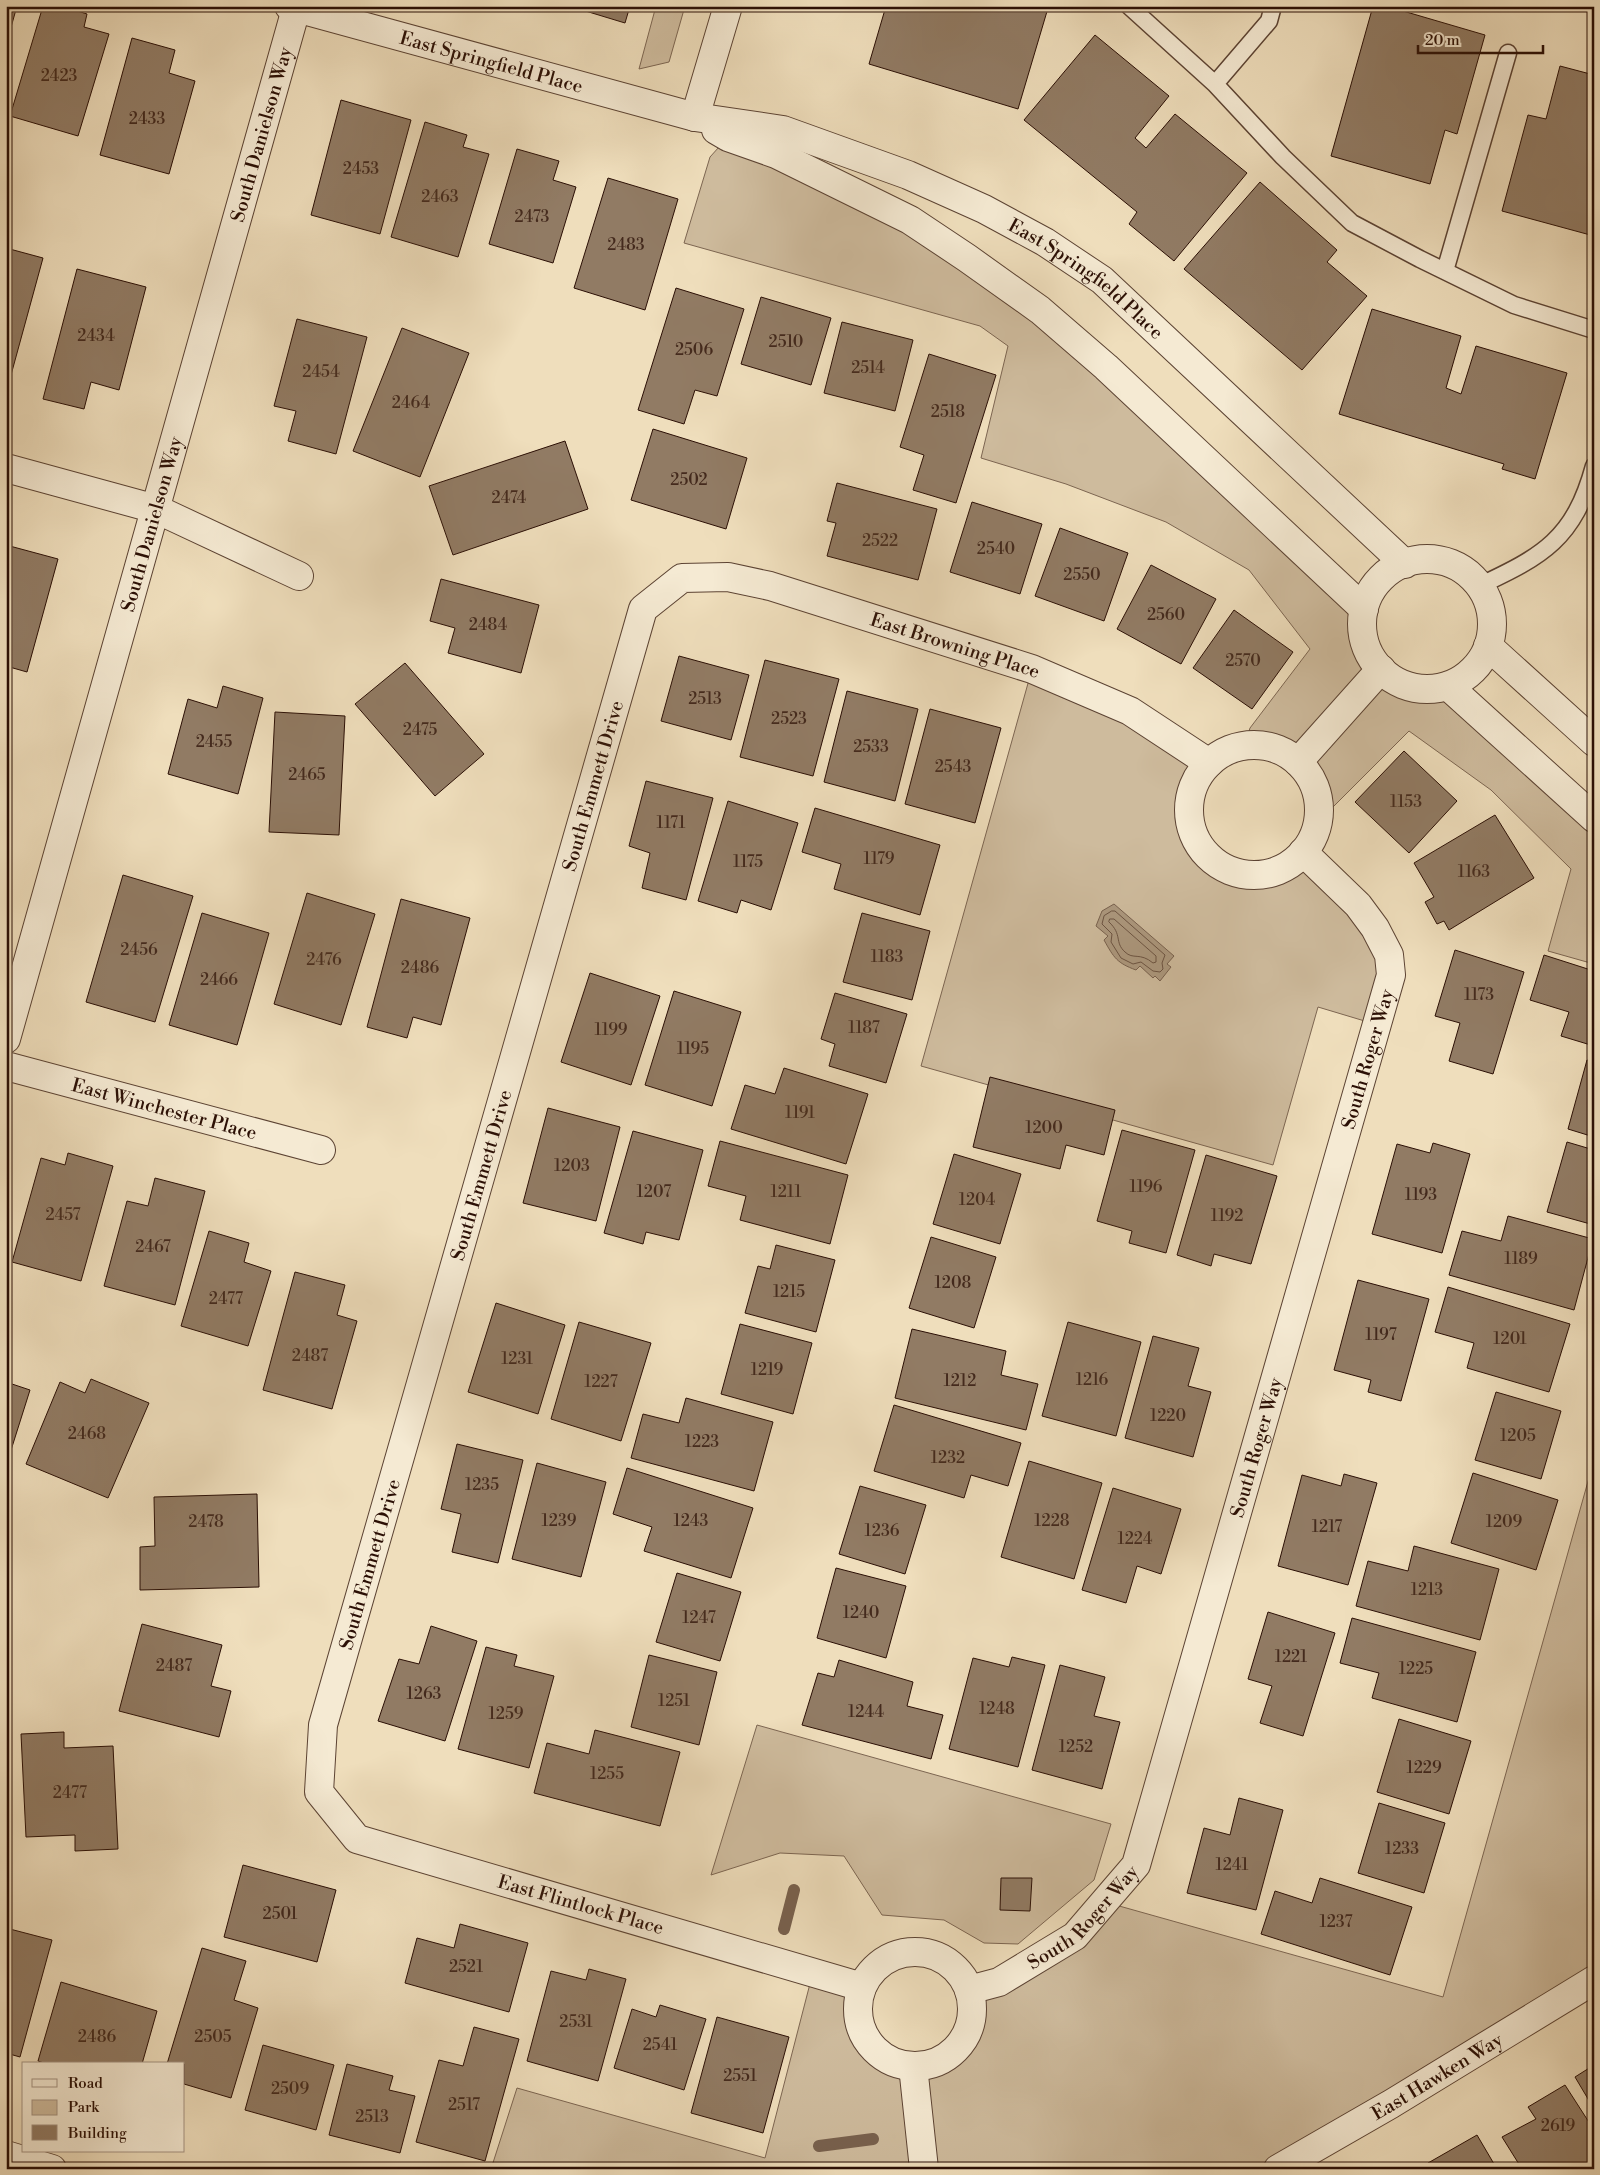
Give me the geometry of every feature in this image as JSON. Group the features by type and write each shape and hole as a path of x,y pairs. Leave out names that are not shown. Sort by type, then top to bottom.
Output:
{"street":[{"path":"695,117 728,6"},
{"name":"East Springfield Place","path":"292,8 695,117 782,130 908,175 984,209 1045,242 1102,280 1405,564"},
{"name":"South Danielson Way","path":"6,1039 156,508 292,8"},
{"name":"East Springfield Place","path":"695,117 728,137 776,154 910,220 1032,304 1106,367 1364,609"},
{"path":"6,468 156,508 299,576"},
{"path":"1413,560 1434,560 1454,565 1471,576 1479,586 1485,594 1492,616 1491,638 1482,658 1468,675 1448,686 1426,689 1404,685 1386,675 1372,659 1363,640 1362,619 1366,599 1378,582 1394,568 1413,560"},
{"name":"East Browning Place","path":"682,578 728,577 770,586 1032,668 1130,711 1209,764"},
{"name":"South Emmett Drive","path":"319,1792 323,1725 643,609 682,578"},
{"path":"1488,646 1594,742"},
{"path":"1298,762 1381,669"},
{"path":"1448,686 1594,818"},
{"path":"1260,746 1281,751 1298,762 1312,780 1318,801 1317,824 1310,844 1294,861 1275,872 1253,876 1231,871 1213,861 1199,846 1190,826 1188,805 1193,786 1209,764 1220,754 1239,747 1260,746"},
{"name":"South Roger Way","path":"969,1990 999,1982 1075,1936 1136,1865 1391,975 1389,955 1375,928 1358,905 1303,852"},
{"name":"East Winchester Place","path":"6,1066 321,1150"},
{"name":"East Flintlock Place","path":"319,1792 357,1839 862,1987"},
{"path":"907,1952 926,1953 945,1960 959,1973 969,1990 972,2009 969,2027 961,2043 948,2056 932,2064 913,2066 895,2063 879,2054 867,2040 859,2023 858,2005 862,1987 872,1971 888,1959 907,1952"},
{"name":"East Hawken Way","path":"1278,2169 1391,2104 1594,1980"},
{"path":"913,2066 924,2169"},
{"path":"6,2155 52,2169"}],"lane":[{"path":"1129,6 1215,84 1283,157 1352,223 1514,305 1594,330"},
{"path":"1215,84 1269,21 1273,6"},
{"path":"1445,271 1508,54"},
{"path":"1479,586 1526,564 1554,542 1573,519 1588,489 1594,466"}],"green space":[{"path":"656,6 685,6 669,62 639,69"},
{"path":"728,137 967,258 1362,619 1366,649 1377,667 1394,680 1415,687 1428,689 1448,686 1594,818 1594,964 1548,951 1571,869 1491,790 1409,731 1317,823 1318,800 1309,775 1301,766 1282,752 1258,747 1244,747 1250,728 1310,649 1249,570 1166,522 1066,484 981,458 1008,346 980,326 684,243 710,157"},
{"path":"1032,669 1204,768 1190,796 1189,806 1191,822 1196,837 1204,850 1215,861 1228,869 1242,874 1258,875 1277,871 1294,861 1389,955 1378,1025 1318,1007 1273,1165 921,1066"},
{"path":"1594,1460 1594,1980 1278,2169 491,2169 517,2088 765,2158 813,1972 862,1987 860,2019 869,2042 886,2058 908,2064 930,2063 951,2053 966,2035 972,2009 969,1990 1105,1902 1443,1997"},
{"path":"757,1725 1111,1824 1094,1880 1018,1944 984,1943 944,1920 882,1915 844,1856 780,1853 711,1875"}],"water":[{"path":"1114,904 1174,956 1167,964 1171,967 1160,981 1155,976 1153,978 1140,966 1136,970 1124,965 1107,946 1104,940 1108,936 1096,926 1102,911"}],"building":[{"path":"6,6 17,6 6,45"},
{"path":"43,6 62,6 87,14 84,27 109,34 78,136 10,116"},
{"path":"569,6 630,6 625,23"},
{"path":"886,6 1041,6 1048,8 1018,109 869,64"},
{"path":"1373,6 1386,6 1485,35 1457,134 1445,130 1430,184 1331,156"},
{"path":"1095,35 1169,96 1135,138 1146,148 1175,114 1247,173 1174,261 1129,224 1137,212 1024,120"},
{"path":"132,38 175,50 169,73 195,81 169,174 100,155"},
{"path":"1560,66 1594,75 1594,236 1502,211 1528,115 1546,119"},
{"path":"341,100 411,120 380,234 311,215"},
{"path":"425,122 467,135 463,147 489,154 458,257 391,237"},
{"path":"517,149 559,161 553,180 576,187 553,263 489,244"},
{"path":"608,178 678,199 645,310 574,288"},
{"path":"1260,182 1337,250 1327,262 1367,296 1302,370 1184,269"},
{"path":"6,248 43,258 8,386 6,385"},
{"path":"77,269 146,287 119,390 91,382 84,409 43,399"},
{"path":"676,288 744,309 717,396 695,390 684,424 638,410"},
{"path":"761,297 831,318 811,385 741,364"},
{"path":"1372,309 1461,336 1446,388 1461,394 1476,346 1567,373 1535,479 1502,469 1504,464 1339,414"},
{"path":"297,319 367,337 336,454 288,441 296,411 274,406"},
{"path":"842,322 913,340 895,411 824,393"},
{"path":"402,328 469,353 420,477 353,451"},
{"path":"929,354 996,375 956,503 913,490 924,455 900,447"},
{"path":"653,429 747,458 726,529 631,500"},
{"path":"565,441 588,509 453,555 429,486"},
{"path":"837,483 937,509 918,580 827,556 836,523 827,521"},
{"path":"972,502 1042,524 1020,594 950,572"},
{"path":"1060,528 1128,553 1104,621 1035,596"},
{"path":"6,545 58,559 27,672 6,666"},
{"path":"1151,565 1216,599 1181,664 1117,629"},
{"path":"441,579 539,605 521,673 448,653 455,628 430,621"},
{"path":"1234,610 1293,652 1252,709 1193,668"},
{"path":"679,656 749,675 731,740 661,721"},
{"path":"765,660 839,679 813,776 740,757"},
{"path":"405,663 484,754 435,796 355,704"},
{"path":"223,686 263,698 238,794 168,774 188,699 217,708"},
{"path":"847,691 918,709 895,801 824,782"},
{"path":"930,709 1001,728 975,823 905,804"},
{"path":"275,712 345,716 339,835 269,832"},
{"path":"1404,751 1457,801 1409,853 1355,802"},
{"path":"646,781 713,798 686,900 642,888 650,853 629,846"},
{"path":"728,801 798,823 771,910 741,900 737,913 698,901"},
{"path":"815,808 940,845 920,915 834,889 841,864 802,852"},
{"path":"1495,815 1534,878 1449,930 1444,921 1437,924 1425,902 1434,897 1414,863"},
{"path":"123,875 193,896 155,1022 86,1002"},
{"path":"307,893 375,914 341,1025 274,1004"},
{"path":"401,899 470,918 441,1025 413,1017 407,1038 367,1027"},
{"path":"202,913 269,933 237,1045 169,1025"},
{"path":"862,913 930,931 912,1000 843,982"},
{"path":"1455,950 1524,972 1493,1074 1449,1061 1460,1023 1435,1016"},
{"path":"1544,955 1594,971 1594,1046 1561,1036 1569,1012 1530,1000"},
{"path":"590,973 660,996 631,1085 561,1062"},
{"path":"674,991 741,1012 712,1106 645,1085"},
{"path":"835,993 907,1014 886,1083 829,1066 835,1044 821,1039"},
{"path":"1587,1060 1594,1062 1594,1137 1568,1129"},
{"path":"784,1068 868,1094 846,1164 731,1129 745,1085 775,1094"},
{"path":"990,1077 1115,1110 1104,1155 1066,1145 1060,1169 973,1147"},
{"path":"548,1108 620,1127 596,1221 523,1203"},
{"path":"1122,1130 1195,1150 1166,1253 1129,1243 1132,1231 1097,1221"},
{"path":"633,1131 703,1150 679,1240 646,1232 643,1244 604,1233"},
{"path":"720,1141 848,1175 830,1244 740,1220 746,1196 708,1186"},
{"path":"1567,1142 1594,1150 1594,1225 1547,1212"},
{"path":"1433,1143 1470,1154 1442,1253 1372,1234 1397,1144 1430,1153"},
{"path":"68,1153 113,1166 81,1281 12,1262 41,1158 65,1165"},
{"path":"954,1154 1021,1174 1000,1244 933,1224"},
{"path":"1206,1155 1277,1176 1251,1264 1214,1254 1211,1266 1177,1255"},
{"path":"155,1178 205,1191 175,1305 104,1286 127,1201 148,1206"},
{"path":"1508,1216 1593,1239 1574,1310 1449,1275 1462,1231 1501,1241"},
{"path":"209,1231 249,1243 244,1262 271,1271 248,1346 181,1326"},
{"path":"931,1237 996,1257 974,1328 909,1308"},
{"path":"776,1245 835,1260 816,1332 745,1313 758,1266 770,1269"},
{"path":"295,1272 345,1285 337,1315 357,1321 332,1409 263,1390"},
{"path":"1358,1280 1429,1299 1401,1401 1368,1392 1371,1380 1334,1370"},
{"path":"1448,1287 1570,1324 1549,1392 1467,1368 1474,1343 1435,1332"},
{"path":"496,1303 565,1325 538,1414 468,1392"},
{"path":"579,1322 651,1343 621,1441 551,1419"},
{"path":"1068,1322 1141,1342 1116,1436 1042,1416"},
{"path":"740,1324 812,1343 793,1414 721,1394"},
{"path":"912,1329 1006,1351 1001,1375 1038,1384 1026,1430 895,1398"},
{"path":"1153,1336 1199,1348 1188,1386 1211,1392 1193,1457 1125,1438"},
{"path":"91,1379 149,1403 108,1498 26,1464 60,1382 85,1393"},
{"path":"6,1382 30,1390 6,1466"},
{"path":"1496,1392 1561,1411 1541,1479 1475,1460"},
{"path":"686,1398 773,1422 754,1491 631,1458 643,1414 679,1423"},
{"path":"894,1405 1021,1443 1008,1486 971,1475 964,1498 874,1471"},
{"path":"457,1444 523,1460 498,1563 452,1552 461,1514 441,1509"},
{"path":"1029,1461 1102,1483 1074,1579 1001,1557"},
{"path":"537,1463 606,1482 581,1577 512,1559"},
{"path":"627,1468 753,1508 731,1578 644,1551 652,1527 613,1514"},
{"path":"1473,1473 1558,1500 1536,1570 1451,1543"},
{"path":"1344,1474 1377,1483 1348,1585 1278,1566 1302,1475 1341,1486"},
{"path":"860,1486 926,1505 905,1574 839,1554"},
{"path":"1113,1488 1181,1509 1161,1574 1137,1566 1126,1603 1082,1590"},
{"path":"257,1494 259,1587 140,1590 140,1547 155,1546 154,1497"},
{"path":"1414,1546 1499,1569 1480,1640 1356,1606 1368,1561 1408,1571"},
{"path":"836,1568 906,1586 886,1658 817,1638"},
{"path":"677,1573 741,1592 720,1661 656,1642"},
{"path":"1268,1612 1335,1633 1303,1736 1260,1723 1272,1686 1248,1679"},
{"path":"1352,1618 1476,1652 1457,1722 1372,1698 1379,1673 1340,1663"},
{"path":"142,1624 222,1645 211,1686 231,1691 219,1737 119,1711"},
{"path":"431,1626 477,1641 445,1741 378,1721 399,1659 419,1664"},
{"path":"486,1647 517,1655 514,1666 554,1676 529,1768 458,1749"},
{"path":"649,1655 717,1672 699,1745 631,1727"},
{"path":"1012,1657 1045,1665 1018,1767 949,1749 973,1658 1009,1667"},
{"path":"839,1660 913,1682 907,1706 943,1715 931,1759 802,1725 818,1673 834,1677"},
{"path":"1060,1665 1105,1677 1094,1716 1120,1722 1102,1789 1032,1770"},
{"path":"1399,1719 1471,1741 1449,1814 1377,1792"},
{"path":"595,1730 680,1752 660,1826 534,1793 547,1743 589,1754"},
{"path":"64,1732 64,1748 113,1746 118,1849 75,1851 75,1835 26,1837 21,1734"},
{"path":"1239,1798 1283,1810 1256,1910 1187,1893 1204,1828 1230,1835"},
{"path":"1379,1803 1445,1823 1424,1893 1358,1873"},
{"path":"243,1865 336,1890 317,1962 224,1937"},
{"path":"1001,1878 1032,1878 1030,1911 1000,1910"},
{"path":"1320,1878 1412,1907 1390,1975 1261,1934 1275,1891 1312,1903"},
{"path":"460,1924 528,1943 509,2012 405,1983 417,1938 454,1948"},
{"path":"6,1928 52,1940 20,2057 6,2053"},
{"path":"202,1948 246,1961 234,2000 258,2008 231,2098 185,2084 185,2062 168,2062"},
{"path":"589,1969 626,1979 598,2081 527,2061 551,1971 586,1980"},
{"path":"61,1982 157,2011 143,2062 38,2061"},
{"path":"660,2005 706,2019 684,2090 614,2068 632,2009 656,2017"},
{"path":"717,2017 789,2037 763,2133 691,2113"},
{"path":"474,2027 519,2039 485,2161 416,2142 439,2060 463,2066"},
{"path":"263,2045 334,2065 316,2130 245,2110"},
{"path":"347,2064 393,2076 389,2090 415,2096 400,2153 329,2135"},
{"path":"1594,2065 1594,2109 1575,2077"},
{"path":"1565,2085 1594,2130 1594,2169 1540,2169 1537,2164 1530,2169 1522,2169 1502,2137 1536,2119 1528,2107"},
{"path":"1477,2135 1497,2169 1432,2169 1428,2163"}],"waterway":[{"path":"784,1929 794,1890"},
{"path":"819,2146 873,2139"}]}
